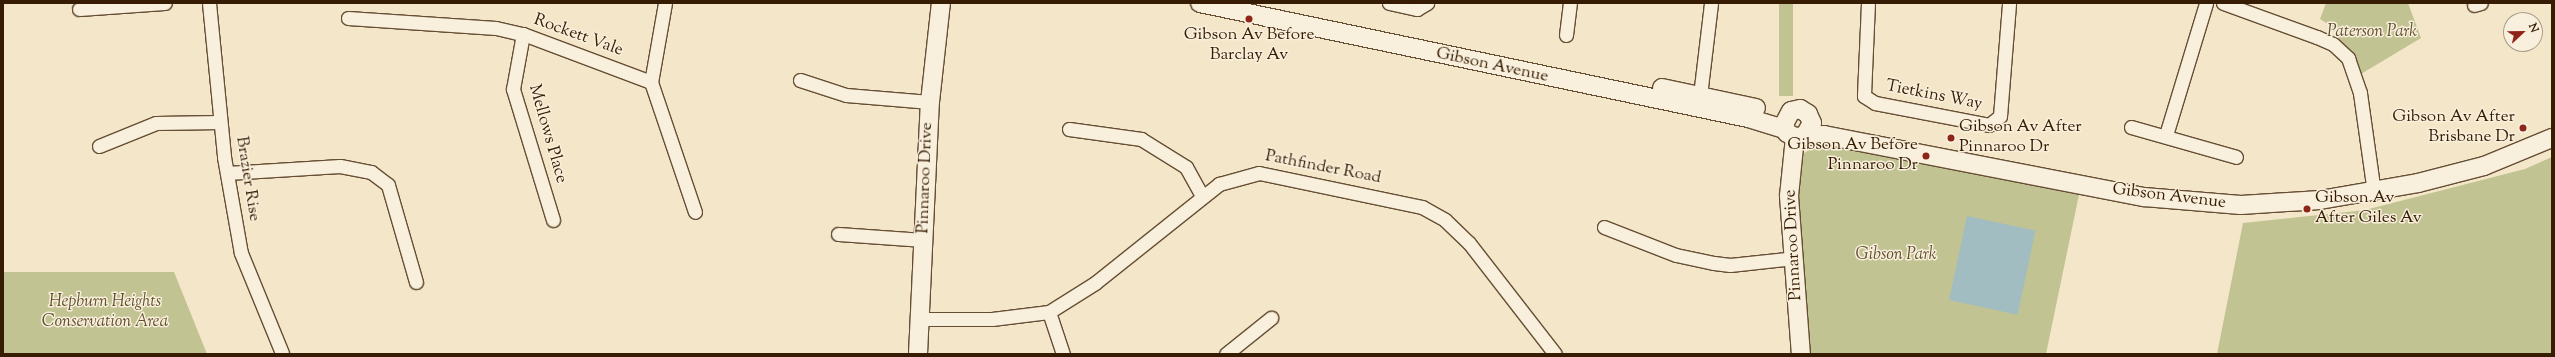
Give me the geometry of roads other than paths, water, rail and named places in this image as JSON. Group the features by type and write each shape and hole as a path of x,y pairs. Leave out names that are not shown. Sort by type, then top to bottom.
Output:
{"main road":[{"name":"Pinnaroo Drive","path":"918,354 917,319 924,240 930,102 941,3"},
{"name":"Gibson Avenue","path":"1200,3 1700,101"},
{"name":"Gibson Avenue","path":"1246,3 1582,74 1700,101 1797,127 2188,202 2241,205 2373,187 2471,169 2552,138"},
{"name":"Pinnaroo Drive","path":"1797,127 1789,196 1801,354"},
{"name":"Gibson Avenue","path":"2373,187 2472,159 2552,127"}],"street":[{"path":"79,9 165,3"},
{"name":"Brazier Rise","path":"209,3 226,172 241,253 282,353"},
{"path":"665,3 651,82 695,212"},
{"path":"1389,3 1417,9 1427,3"},
{"path":"1566,35 1570,3"},
{"path":"1700,101 1711,3"},
{"name":"Tietkins Way","path":"1868,3 1864,96 1875,103 1989,125 2000,116 2009,3"},
{"path":"2166,135 2206,3"},
{"path":"2223,3 2333,44 2348,58 2360,93 2373,187"},
{"name":"Rockett Vale","path":"348,18 496,28 523,34 651,82"},
{"name":"Mellows Place","path":"523,34 513,89 553,220"},
{"path":"800,80 846,95 930,102"},
{"path":"99,146 156,123 220,122"},
{"path":"2131,127 2166,135 2236,157"},
{"path":"1069,129 1141,140 1186,167 1202,196"},
{"path":"226,172 340,166 371,172 388,185 416,282"},
{"name":"Pathfinder Road","path":"917,319 992,319 1049,312 1101,279 1202,196 1219,184 1259,173 1422,207 1445,220 1469,243 1554,354"},
{"path":"1604,227 1676,255 1714,263 1730,265 1794,258"},
{"path":"838,234 924,240"},
{"path":"1049,312 1063,354"},
{"path":"1226,354 1271,318"}],"water":[{"path":"1967,216 2035,231 2018,315 1949,300"}],"place":[{"name":"Gibson Av Before Barclay Av","path":"1249,19"},
{"name":"Gibson Av After Brisbane Dr","path":"2523,128"},
{"name":"Gibson Av After Pinnaroo Dr","path":"1951,138"},
{"name":"Gibson Av Before Pinnaroo Dr","path":"1926,156"},
{"name":"Gibson Av After Giles Av","path":"2307,209"}],"park label":[{"name":"Paterson Park","path":"2372,33"},
{"name":"Gibson Park","path":"1896,256"},
{"name":"Hepburn Heights Conservation Area","path":"105,313"}]}
